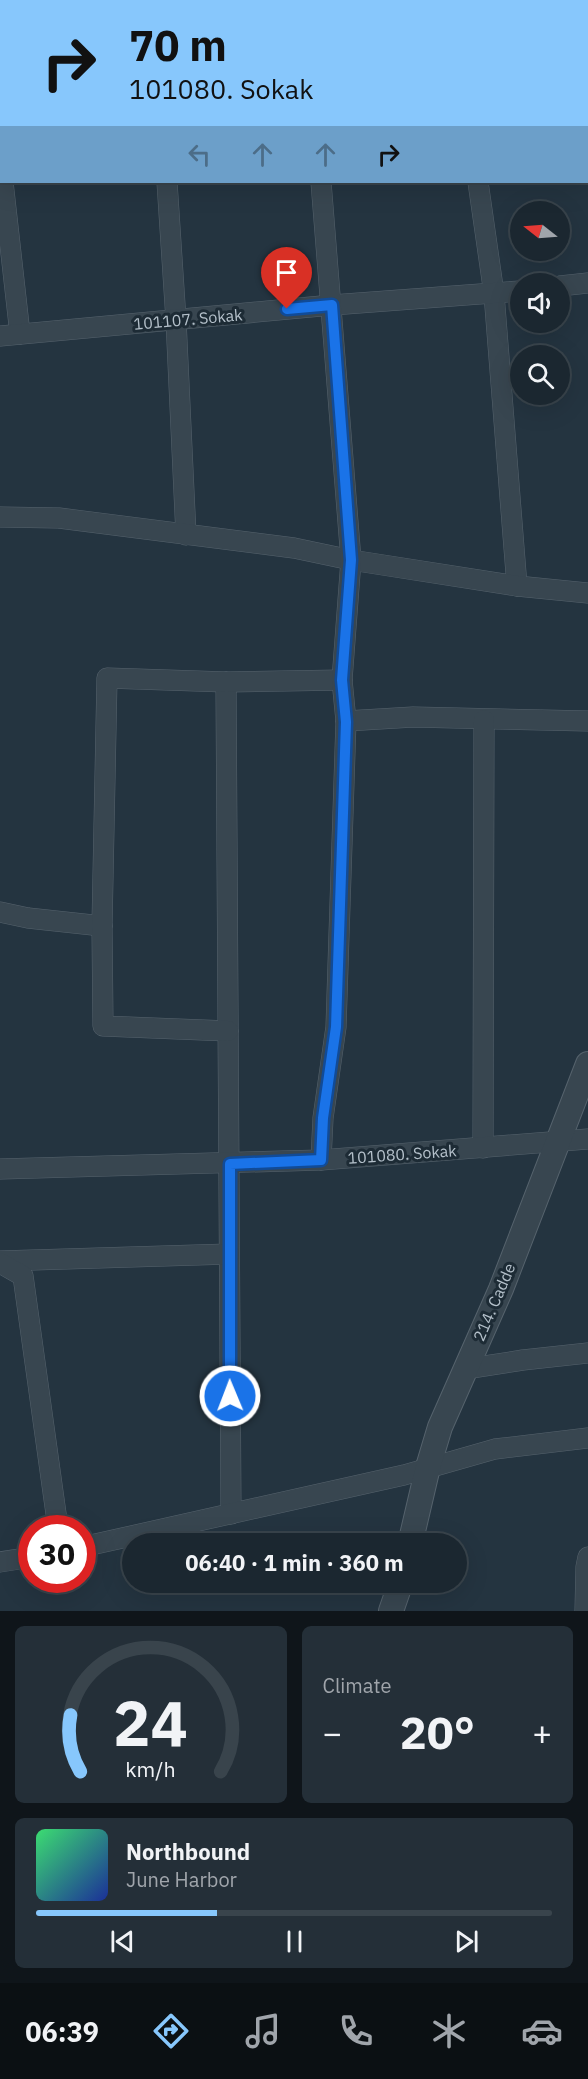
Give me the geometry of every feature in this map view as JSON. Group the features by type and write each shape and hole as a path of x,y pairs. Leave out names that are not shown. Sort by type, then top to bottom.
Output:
{"street":[{"path":"3,183 20,334"},
{"path":"167,183 186,535"},
{"path":"321,183 351,560 342,680 346,722 336,1027 323,1118 321,1160"},
{"path":"478,183 494,294 518,586"},
{"path":"570,285 588,283"},
{"name":"101107. Sokak","path":"0,336 332,305 510,292"},
{"path":"0,518 59,518 294,548 351,560 518,586 588,593"},
{"path":"228,1031 103,1026 102,926 107,678 226,682 342,680"},
{"path":"226,682 231,1514"},
{"path":"346,722 413,717 588,721"},
{"path":"483,1148 484,720"},
{"path":"0,912 28,918 102,926"},
{"name":"214. Cadde","path":"413,1533 440,1427 501,1289 588,1064"},
{"name":"101080. Sokak","path":"0,1169 321,1160 588,1139"},
{"path":"0,1262 229,1254"},
{"path":"0,1262 23,1276 56,1515"},
{"path":"465,1369 588,1353"},
{"path":"96,1544 404,1475 495,1449 588,1438"},
{"path":"585,1611 585,1567 588,1557"},
{"path":"0,1562 18,1559"},
{"path":"391,1611 397,1593"}],"route":[{"path":"230,1396 230,1164 321,1160 323,1118 336,1027 346,722 342,680 351,560 332,305 287,309"}]}
